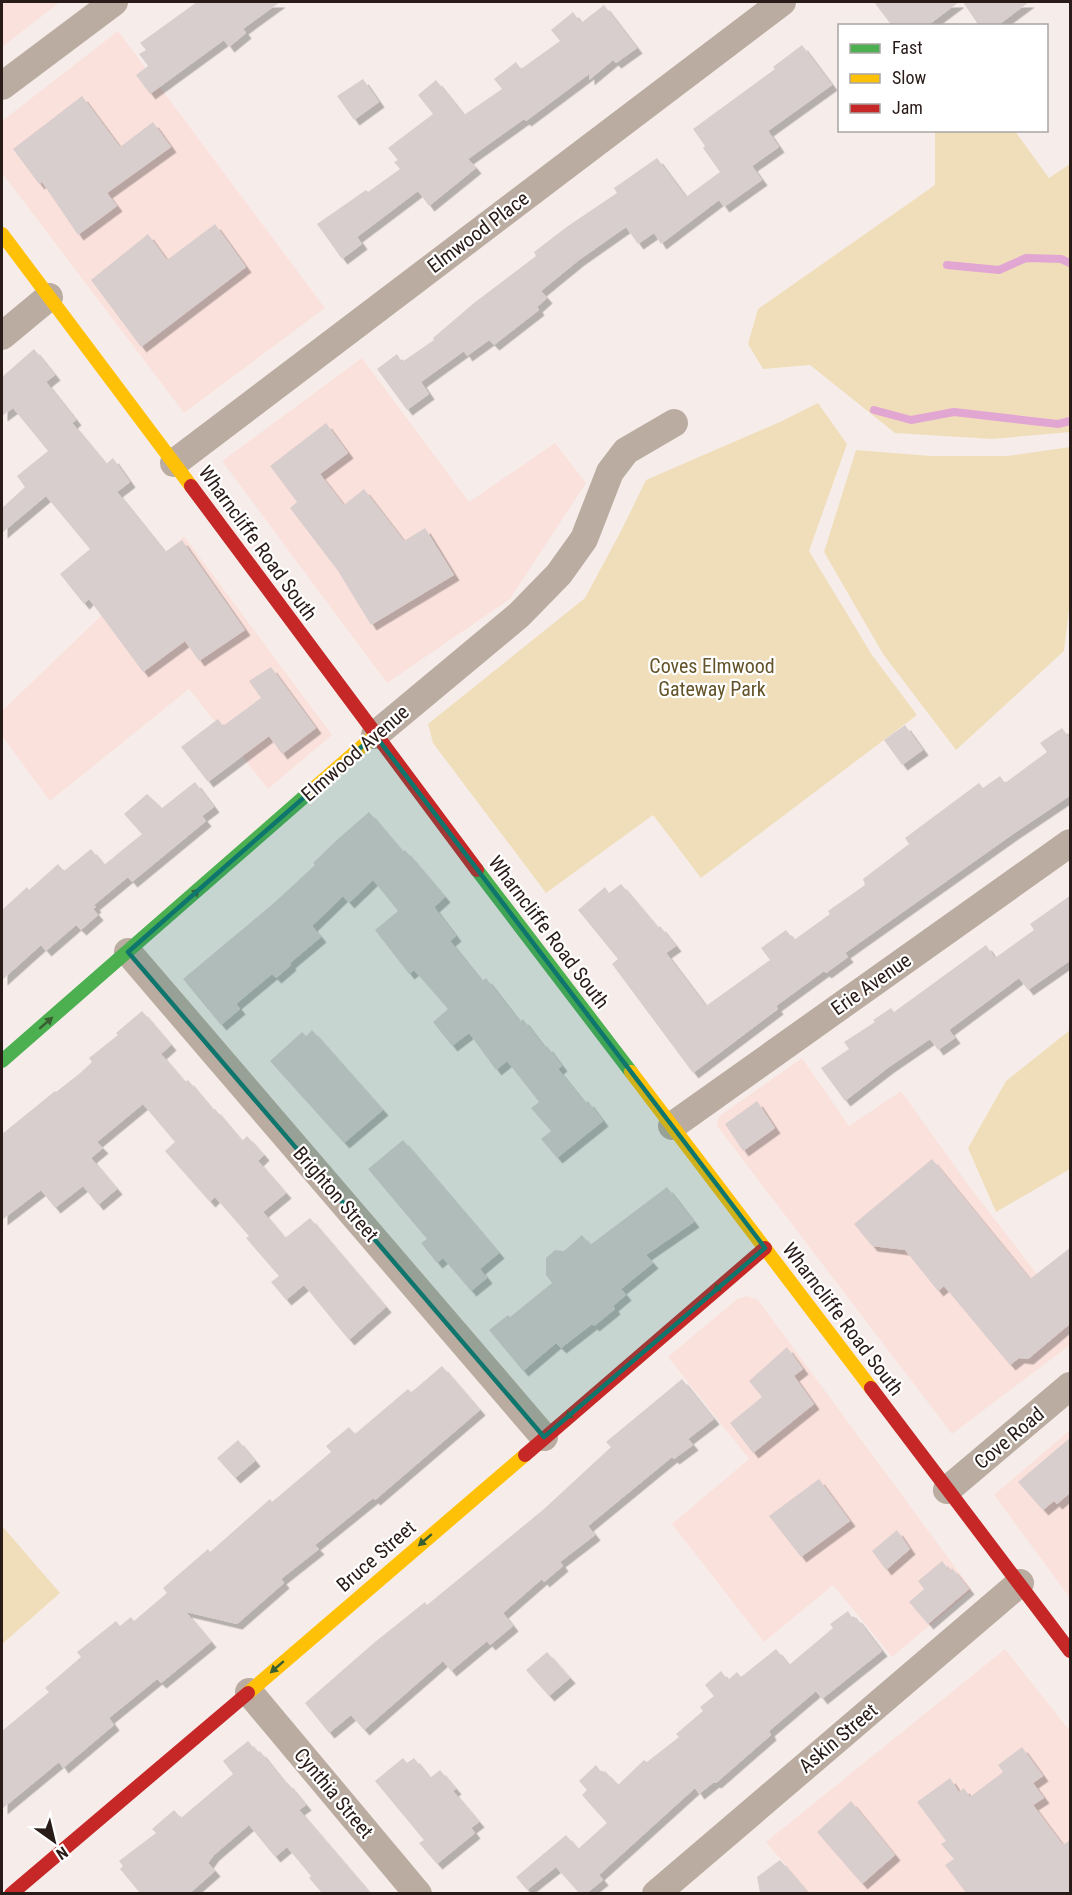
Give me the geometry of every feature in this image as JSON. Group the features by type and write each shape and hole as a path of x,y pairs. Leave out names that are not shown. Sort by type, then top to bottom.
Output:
{"main road":[{"name":"Wharncliffe Road South","path":"2,234 375,735 1071,1651"},
{"name":"Elmwood Avenue","path":"2,1061 375,735"},
{"name":"Bruce Street","path":"11,1893 249,1692 765,1248"}],"street":[{"path":"2,86 114,2"},
{"name":"Elmwood Place","path":"174,463 782,2"},
{"path":"2,336 49,297"},
{"name":"Elmwood Avenue","path":"375,735 519,615 559,574 584,539 610,472 626,452 674,423"},
{"name":"Erie Avenue","path":"672,1126 1071,843"},
{"name":"Brighton Street","path":"128,952 544,1437"},
{"name":"Cove Road","path":"947,1490 1071,1386"},
{"name":"Askin Street","path":"656,1893 1020,1583"},
{"name":"Cynthia Street","path":"249,1692 418,1893"}],"highlighted area":[{"path":"375,735 765,1248 544,1437 128,952"}],"shaded area":[{"path":"2,2 60,2 2,47"},
{"path":"118,31 325,308 184,413 2,173 2,121"},
{"path":"362,358 469,502 555,443 586,483 510,599 387,683 222,461"},
{"path":"184,536 332,735 268,789 189,689 50,801 2,736 2,711"},
{"path":"802,1058 849,1126 901,1091 969,1186 1070,1317 1070,1345 952,1434 717,1126 721,1115"},
{"path":"747,1296 758,1300 972,1590 892,1657 833,1585 764,1642 672,1524 749,1459 668,1357 737,1299"},
{"path":"1070,1430 1070,1598 994,1495"},
{"path":"1005,1649 1070,1731 1070,1893 809,1893 766,1842"}],"green space":[{"path":"935,132 1016,132 1049,178 1070,164 1070,432 992,439 895,433 810,365 763,369 748,344 758,309 935,185"},
{"name":"Coves Elmwood Gateway Park","path":"818,403 847,444 809,551 872,655 917,715 701,878 653,815 546,893 433,743 428,724 585,598 646,480"},
{"path":"1070,447 1070,602 1064,651 956,750 883,654 824,552 856,450 931,456 1007,456"},
{"path":"1070,1030 1070,1169 996,1212 968,1148 1006,1081"},
{"path":"2,1526 60,1593 2,1644"}],"building":[{"path":"197,2 280,2 243,29 246,33 229,47 224,40 150,94 136,75 148,66 139,54 146,50 140,43"},
{"path":"874,2 959,2 930,24 890,24"},
{"path":"963,2 1029,2 1000,24 978,24"},
{"path":"604,5 637,48 616,63 613,60 589,80 589,74 526,121 524,119 468,159 476,168 429,206 418,191 357,237 362,244 342,259 317,224 400,169 394,162 398,160 388,148 433,114 418,95 436,80 464,115 502,89 494,79 516,62 521,69 560,41 551,30 573,12 581,23"},
{"path":"802,45 832,85 768,131 779,147 752,166 762,180 724,207 719,200 661,244 654,233 638,244 626,227 579,260 541,291 547,298 537,307 539,310 494,345 489,340 467,356 464,351 421,382 429,394 407,410 377,369 397,354 402,362 434,340 433,338 474,303 536,256 534,252 617,193 614,188 657,158 686,197 720,172 693,129 775,69 773,67"},
{"path":"363,79 379,102 354,120 337,96"},
{"path":"82,96 120,147 153,122 171,147 107,193 117,206 78,235 42,182 39,184 13,149"},
{"path":"215,224 246,267 141,347 91,280 148,234 167,260"},
{"path":"34,349 55,375 46,382 76,420 72,423 106,464 113,458 130,482 117,492 165,552 182,540 245,630 199,661 185,641 143,672 89,599 84,604 60,574 90,549 46,496 2,533 2,508 25,487 17,476 48,451 13,408 2,416 2,377"},
{"path":"326,423 348,453 320,474 344,505 364,489 404,541 425,528 454,575 371,625 338,571 290,508 297,502 270,466"},
{"path":"271,667 316,728 282,754 269,736 208,782 181,747 218,719 223,726 261,698 249,681"},
{"path":"905,725 923,750 902,765 884,740"},
{"path":"1062,728 1071,740 1071,795 845,953 848,957 826,973 824,971 776,1006 778,1009 693,1073 612,964 618,959 578,910 605,887 609,893 621,884 676,946 666,953 706,1006 770,960 761,948 786,930 794,940 830,914 828,911 865,885 863,879 909,844 905,838 979,783 983,788 1000,776 1005,783 1047,752 1040,743"},
{"path":"195,782 214,807 202,816 206,821 132,882 128,877 94,905 96,907 93,909 98,915 81,930 76,925 46,951 41,945 2,980 2,910 27,887 29,890 58,864 64,871 91,849 104,865 142,834 124,814 147,794 162,808"},
{"path":"369,812 445,897 434,907 456,936 450,941 482,981 486,978 520,1022 523,1019 545,1048 547,1046 562,1066 558,1069 585,1103 588,1101 603,1121 557,1158 541,1139 551,1131 531,1108 539,1102 507,1061 496,1070 469,1033 452,1046 433,1022 448,1009 414,970 409,974 375,930 398,911 373,880 349,903 343,896 312,926 321,937 276,978 272,974 236,1004 240,1009 221,1025 183,979 275,902 315,865 313,863 339,838"},
{"path":"1071,895 1071,960 1028,990 1019,978 949,1030 955,1038 938,1050 930,1039 845,1101 821,1068 849,1049 844,1042 875,1022 873,1020 891,1008 894,1012 986,945 995,958 1034,930 1030,924"},
{"path":"142,1011 171,1045 161,1054 185,1082 188,1080 213,1110 215,1109 242,1141 247,1136 264,1155 258,1161 286,1193 263,1212 285,1238 310,1218 386,1307 349,1340 304,1285 286,1300 271,1282 279,1276 246,1238 249,1236 215,1197 210,1202 165,1151 175,1142 143,1104 97,1142 103,1148 91,1158 117,1189 98,1205 83,1186 55,1208 41,1190 2,1220 2,1134 79,1074 92,1062 89,1058 118,1035 116,1033"},
{"path":"312,1030 383,1110 344,1143 270,1061 302,1032 306,1036"},
{"path":"757,1101 775,1128 743,1151 725,1124"},
{"path":"403,1140 499,1253 480,1269 487,1278 471,1291 443,1258 437,1263 421,1243 427,1239 368,1169"},
{"path":"932,1159 1030,1279 1071,1247 1071,1323 1028,1359 1019,1358 1010,1365 944,1286 938,1291 905,1250 872,1246 854,1224"},
{"path":"667,1187 694,1222 646,1255 653,1263 621,1289 626,1295 613,1306 615,1309 561,1348 556,1343 523,1371 489,1330 508,1315 510,1317 552,1283 546,1275 546,1258 555,1250 564,1251 582,1235 590,1245"},
{"path":"787,1347 803,1369 794,1376 814,1404 753,1453 730,1423 762,1397 749,1381"},
{"path":"442,1366 480,1410 375,1500 373,1498 315,1545 319,1549 281,1579 284,1583 237,1624 186,1612 211,1642 161,1683 157,1679 109,1718 114,1725 63,1768 59,1762 2,1809 2,1731 49,1692 45,1688 81,1657 77,1652 116,1621 120,1626 131,1617 134,1621 167,1593 163,1588 208,1549 210,1552 270,1499 272,1502 331,1452 326,1446 349,1427 355,1434 408,1389 411,1392 414,1390"},
{"path":"682,1379 714,1419 688,1439 693,1445 674,1459 672,1457 588,1526 595,1535 560,1562 563,1566 544,1582 542,1579 503,1613 513,1626 490,1645 487,1641 451,1671 443,1661 364,1730 351,1715 329,1733 305,1703 375,1642 425,1602 427,1605 544,1509 611,1447 606,1442"},
{"path":"1071,1437 1071,1492 1057,1504 1054,1501 1043,1510 1018,1482"},
{"path":"238,1440 255,1461 235,1478 217,1458"},
{"path":"819,1479 850,1521 801,1557 769,1516"},
{"path":"897,1530 910,1549 886,1570 872,1551"},
{"path":"942,1561 950,1571 952,1568 969,1589 928,1624 909,1602 924,1589 918,1581"},
{"path":"848,1611 853,1619 856,1617 882,1651 822,1699 816,1691 769,1731 771,1735 716,1783 714,1782 699,1794 695,1788 599,1875 603,1880 587,1893 579,1893 556,1867 527,1890 516,1877 566,1835 578,1849 607,1823 582,1795 587,1790 579,1781 596,1765 602,1773 605,1771 618,1785 644,1760 647,1762 679,1737 676,1734 703,1711 700,1707 714,1696 705,1685 721,1671 728,1680 737,1672 741,1677 776,1649 789,1665 833,1628 830,1624"},
{"path":"547,1652 570,1678 549,1696 526,1670"},
{"path":"248,1741 258,1753 260,1751 306,1805 299,1810 370,1893 322,1893 287,1847 275,1857 249,1825 214,1855 208,1863 215,1871 190,1893 140,1893 120,1869 123,1866 119,1861 156,1833 152,1829 174,1810 181,1818 233,1774 223,1761"},
{"path":"1022,1747 1043,1776 1033,1783 1044,1798 1033,1805 1063,1845 1071,1839 1071,1893 966,1893 945,1865 954,1859 941,1844 946,1841 917,1802 950,1778 959,1792 964,1788 970,1797 1003,1772 998,1765"},
{"path":"403,1758 407,1763 414,1758 430,1778 440,1770 456,1789 453,1791 479,1822 471,1828 475,1833 437,1864 419,1843 424,1840 375,1781"},
{"path":"851,1801 895,1855 862,1884 817,1832"},
{"path":"780,1860 808,1893 760,1893 757,1877"}],"waterway":[{"path":"947,265 999,270 1026,258 1061,259 1070,263"},
{"path":"874,410 911,420 954,412 1058,424 1070,421"}],"traffic: fast":[{"path":"2,1061 312,790"},
{"path":"477,870 631,1072"}],"traffic: slow":[{"path":"2,234 191,486"},
{"path":"312,790 375,735"},
{"path":"631,1072 871,1388"},
{"path":"248,1693 525,1455"}],"traffic: jam":[{"path":"191,486 477,870"},
{"path":"525,1455 765,1248"},
{"path":"871,1388 1070,1651"},
{"path":"11,1894 248,1693"}]}
